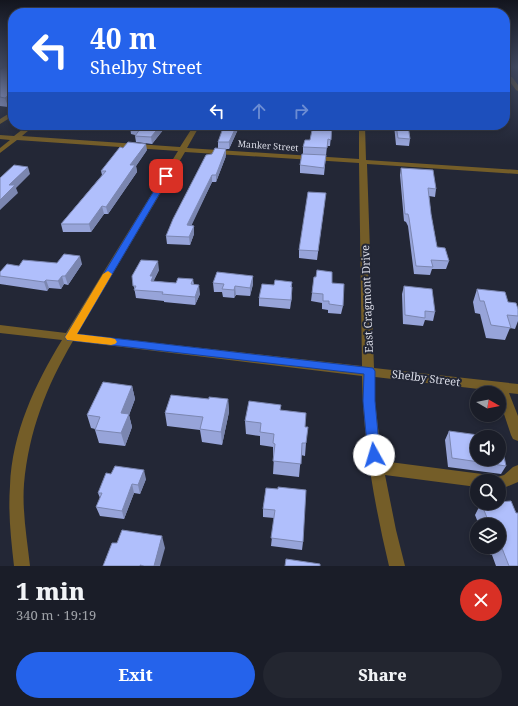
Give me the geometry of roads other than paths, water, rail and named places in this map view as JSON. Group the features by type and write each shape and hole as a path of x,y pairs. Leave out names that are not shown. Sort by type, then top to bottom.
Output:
{"street":[{"path":"0,151 26,130"},
{"path":"22,566 17,509 17,485 22,448 33,408 45,379 194,130"},
{"name":"East Cragmont Drive","path":"362,130 369,401 376,467 388,530 397,566"},
{"name":"Manker Street","path":"0,137 518,172"},
{"name":"Shelby Street","path":"0,329 493,386"},
{"name":"Shelby Street","path":"506,388 518,389"},
{"path":"506,401 518,435"},
{"path":"376,467 470,479"},
{"path":"506,481 518,472"}]}
